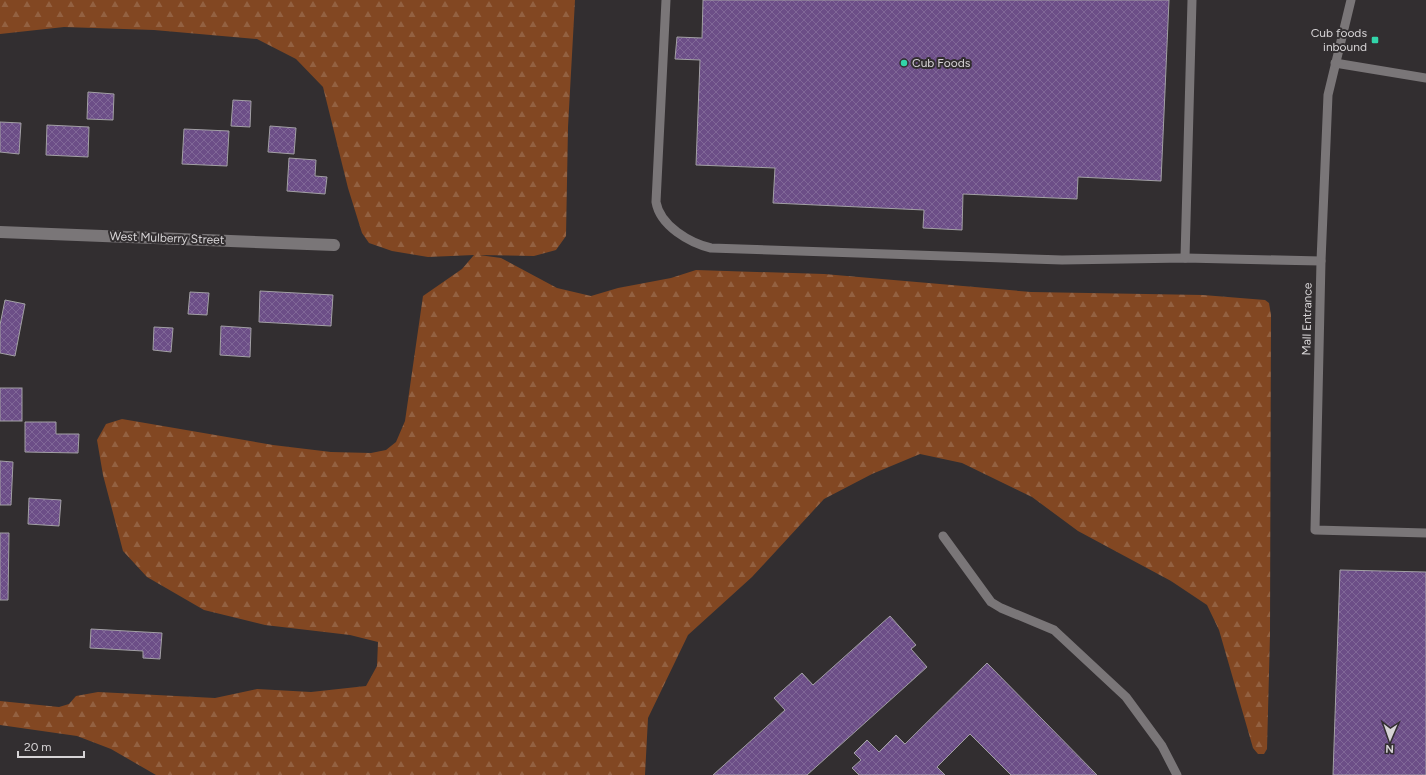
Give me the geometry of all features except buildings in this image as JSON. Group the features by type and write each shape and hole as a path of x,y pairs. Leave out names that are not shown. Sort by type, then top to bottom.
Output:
{"street":[{"name":"West Mulberry Street","path":"0,232 334,245"}],"lane":[{"path":"666,0 656,202 660,216 678,232 697,245 711,248 1062,260 1185,258 1321,261"},
{"path":"1185,258 1192,0"},
{"name":"Mall Entrance","path":"1352,0 1328,95 1321,261 1315,530 1426,533"},
{"path":"1335,63 1426,78"},
{"path":"943,536 992,602 1001,608 1054,630 1126,697 1162,746 1177,775"}],"green space":[{"path":"0,0 575,0 568,127 566,236 556,250 534,256 479,255 501,258 557,288 591,296 618,288 671,278 696,270 824,274 1031,292 1203,295 1265,300 1269,303 1271,315 1270,635 1267,749 1264,754 1258,754 1253,748 1219,630 1207,605 1171,581 1078,531 1032,497 962,463 920,454 872,474 824,499 752,577 688,635 648,718 645,775 156,775 111,749 77,736 0,725 0,701 59,707 69,704 76,696 98,692 215,698 257,689 311,692 366,686 377,666 378,642 350,635 265,625 204,610 147,577 123,551 103,475 97,440 106,424 122,419 273,445 331,452 371,453 386,450 396,442 405,421 423,296 462,269 474,255 428,257 392,251 369,243 362,233 348,188 323,87 296,59 257,39 154,30 64,27 0,34"}],"place":[{"name":"Cub foods inbound","path":"1375,40"},
{"name":"Cub Foods","path":"904,63"}]}
